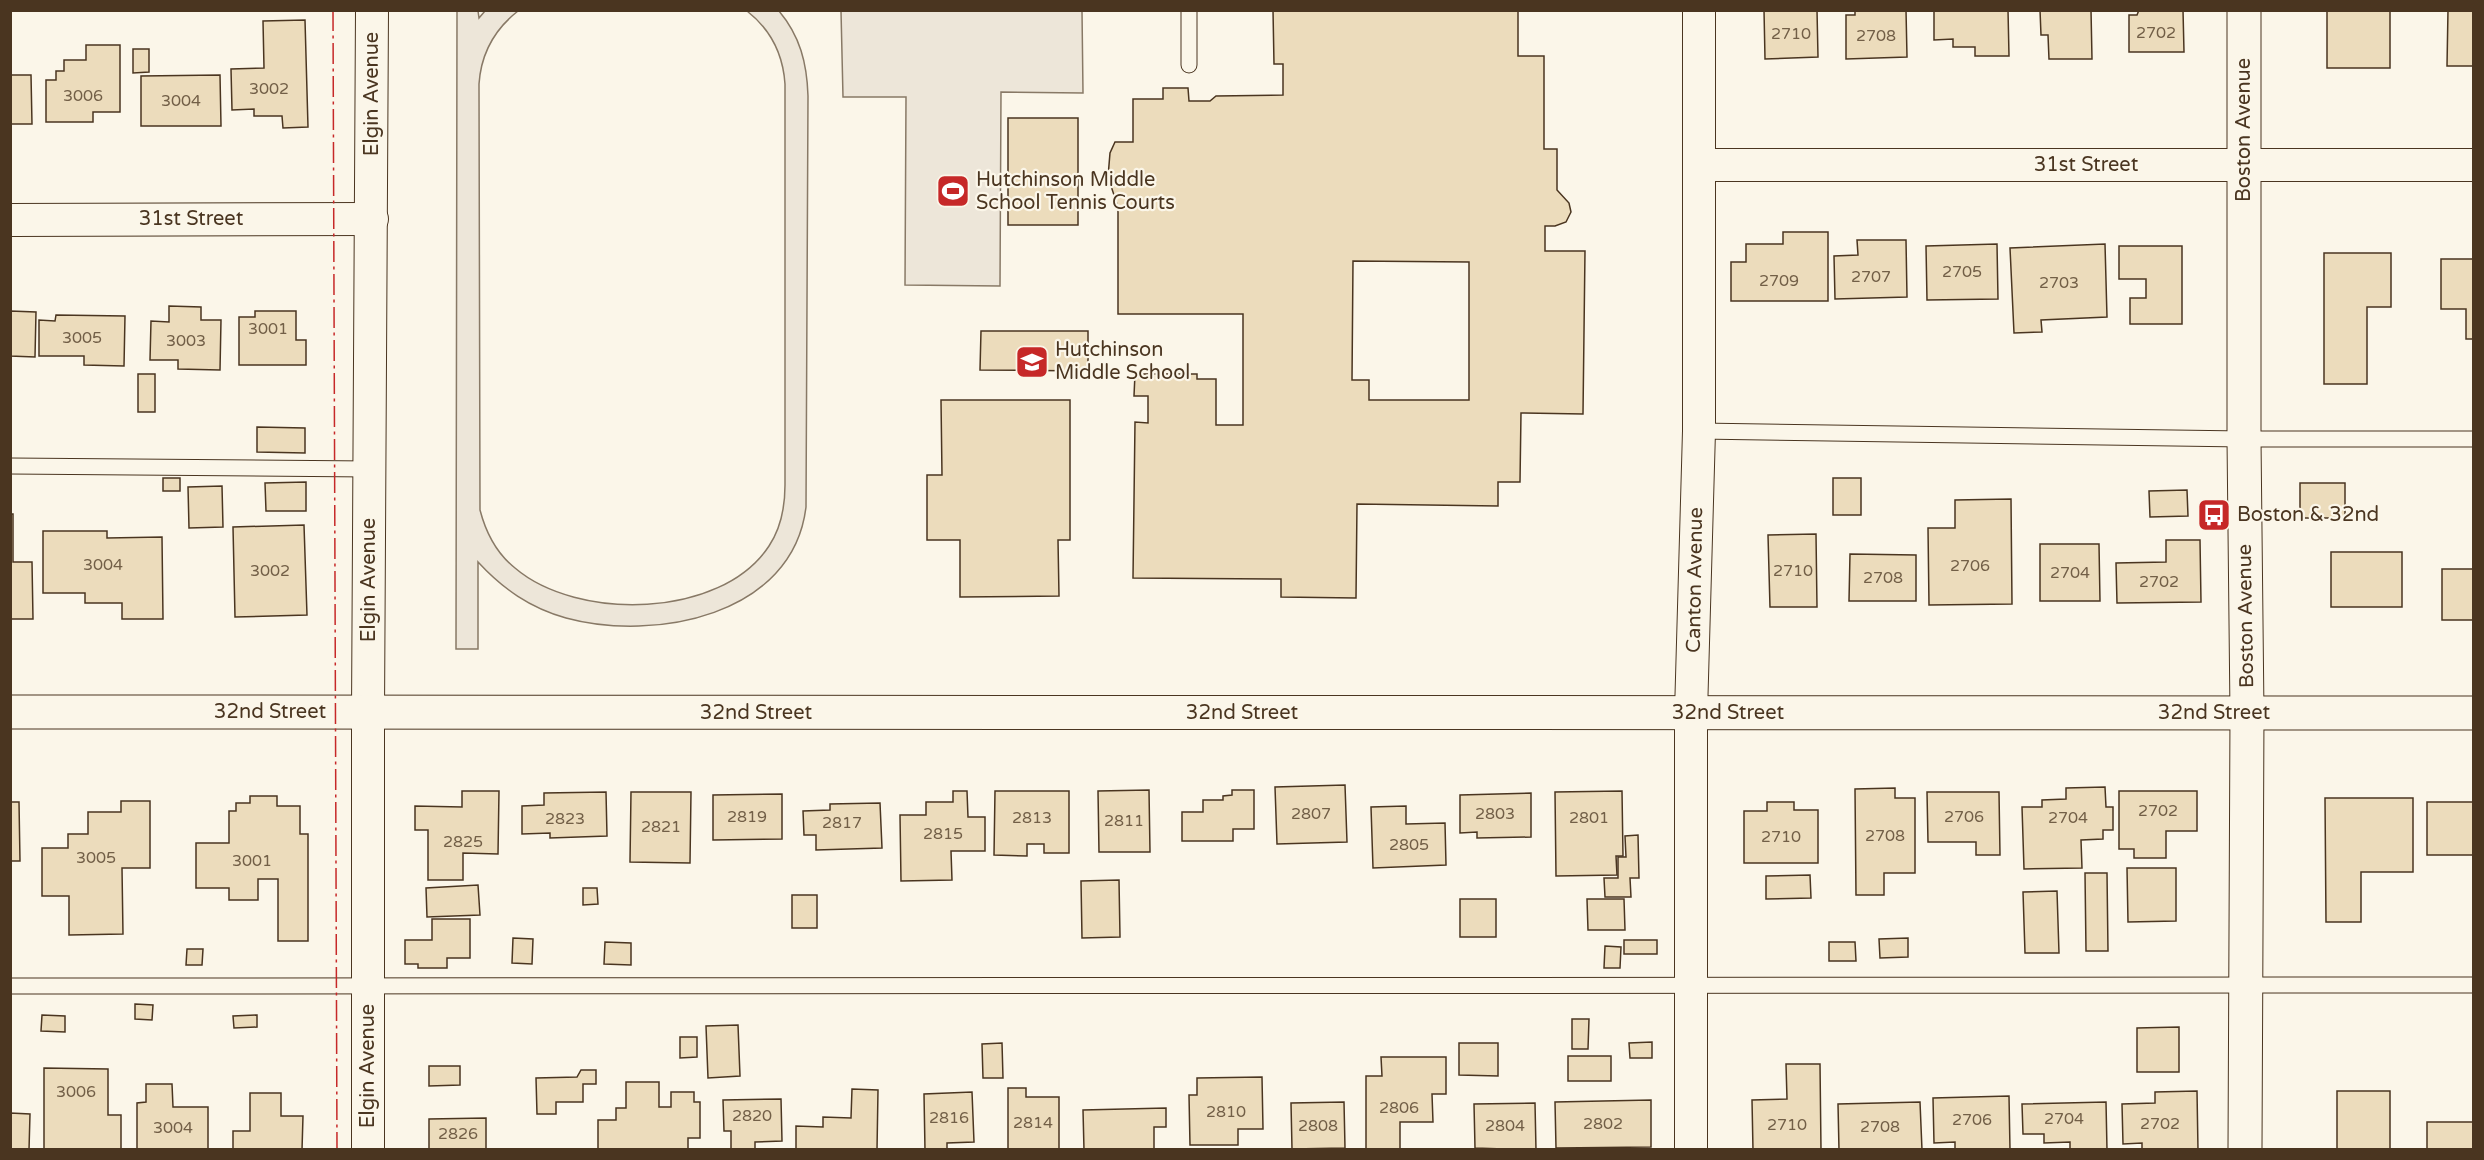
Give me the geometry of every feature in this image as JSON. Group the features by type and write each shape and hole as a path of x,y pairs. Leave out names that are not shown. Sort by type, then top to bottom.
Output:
{"street":[{"name":"Elgin Avenue","path":"368,1149 372,10"},
{"name":"Canton Avenue","path":"1691,1149 1691,713 1699,431 1699,10"},
{"name":"Boston Avenue","path":"2244,10 2244,440 2247,713 2245,1149"},
{"name":"31st Street","path":"1699,165 2474,165"},
{"name":"31st Street","path":"10,220 372,219"},
{"name":"32nd Street","path":"10,712 2474,713"}],"lane":[{"path":"1189,10 1189,65"},
{"path":"1699,431 2244,440 2474,439"},
{"path":"10,466 370,469"},
{"path":"10,986 2474,985"}],"shaded area":[{"path":"457,11 478,11 479,18 485,11 518,11 502,26 486,52 479,84 480,510 493,542 502,556 515,568 542,585 574,597 610,604 647,604 684,599 718,588 747,570 769,546 779,525 785,485 785,84 784,73 774,43 769,34 747,11 779,11 797,40 804,61 808,96 806,507 796,544 775,574 748,596 714,612 677,622 639,626 601,625 566,618 541,609 518,596 497,581 478,562 478,649 456,649"},
{"name":"Hutchinson Middle School Tennis Courts","path":"841,11 1082,11 1083,93 1001,92 1000,286 905,285 906,97 843,97"}],"building":[{"path":"1273,10 1518,10 1518,56 1544,56 1544,149 1557,149 1557,190 1569,203 1571,212 1566,222 1555,226 1545,226 1545,251 1585,251 1583,414 1521,413 1520,482 1498,482 1498,506 1357,504 1356,598 1281,597 1281,579 1133,578 1135,422 1148,423 1148,396 1134,396 1135,374 1197,374 1197,379 1216,379 1216,425 1243,425 1243,314 1118,314 1118,207 1108,177 1110,153 1115,142 1133,142 1133,99 1163,99 1163,88 1188,88 1189,101 1210,101 1216,96 1283,95 1283,64 1274,64","holes":["1353,261 1469,262 1469,400 1369,400 1369,380 1352,380"]},
{"path":"1764,10 1817,10 1818,57 1765,59"},
{"path":"1855,10 1906,10 1907,57 1846,59 1846,15 1855,15"},
{"path":"1934,10 2008,10 2009,56 1975,56 1975,47 1953,47 1953,39 1934,40"},
{"path":"2040,10 2091,10 2092,59 2049,59 2048,35 2041,35"},
{"path":"2139,10 2183,10 2184,52 2129,52 2129,15 2137,15"},
{"path":"2327,10 2390,10 2390,68 2327,68"},
{"path":"2448,10 2474,10 2474,66 2447,66"},
{"path":"305,20 308,127 283,128 282,116 254,116 254,109 232,110 231,69 264,68 263,21"},
{"path":"86,45 120,45 120,112 93,112 93,122 46,122 46,80 56,80 56,71 64,71 64,60 86,60"},
{"path":"133,49 149,49 149,72 133,73"},
{"path":"10,75 31,75 32,124 10,124"},
{"path":"220,75 221,126 141,126 141,76"},
{"path":"1008,118 1078,118 1078,225 1008,225"},
{"path":"1783,232 1828,232 1828,301 1731,301 1731,262 1746,262 1746,244 1783,244"},
{"path":"1857,240 1906,240 1907,297 1835,299 1834,256 1858,255"},
{"path":"1997,244 1998,299 1927,300 1926,246"},
{"path":"2105,244 2107,317 2041,320 2042,332 2014,333 2010,248"},
{"path":"2119,246 2182,246 2182,324 2130,324 2130,298 2146,298 2146,279 2119,279"},
{"path":"2324,253 2391,253 2391,307 2367,307 2367,384 2324,384"},
{"path":"2441,259 2474,259 2474,339 2466,339 2466,309 2441,309"},
{"path":"169,306 201,307 201,320 221,320 220,370 178,369 178,360 150,360 151,321 169,322"},
{"path":"10,311 36,312 35,357 10,356"},
{"path":"255,311 296,311 296,340 306,340 306,365 239,365 239,317 255,317"},
{"path":"56,315 125,316 124,366 84,365 84,356 39,356 39,320 55,321"},
{"path":"981,331 1088,331 1088,371 980,370"},
{"path":"138,374 155,374 155,412 138,412"},
{"path":"941,400 1070,400 1070,540 1058,540 1059,596 960,597 960,540 927,540 927,475 942,475"},
{"path":"257,427 305,428 305,453 257,452"},
{"path":"163,478 180,478 180,491 163,491"},
{"path":"1833,478 1861,478 1861,515 1833,515"},
{"path":"306,482 306,511 266,511 265,483"},
{"path":"2300,483 2345,483 2345,518 2300,518"},
{"path":"222,486 223,527 189,528 188,487"},
{"path":"2187,490 2188,516 2150,517 2149,491"},
{"path":"2011,499 2012,604 1929,605 1928,528 1955,528 1955,500"},
{"path":"10,514 13,514 13,562 32,562 33,619 10,619"},
{"path":"304,525 307,615 235,617 233,527"},
{"path":"43,531 107,531 107,538 162,537 163,619 122,619 122,603 85,603 85,593 43,593"},
{"path":"1816,534 1817,607 1770,607 1768,535"},
{"path":"2166,540 2200,540 2201,602 2117,603 2116,563 2166,562"},
{"path":"2040,544 2099,544 2100,601 2040,601"},
{"path":"2331,552 2402,552 2402,607 2331,607"},
{"path":"1850,554 1916,555 1916,601 1849,601"},
{"path":"2442,569 2474,569 2474,620 2442,620"},
{"path":"1345,785 1347,842 1277,844 1275,787"},
{"path":"2105,787 2106,807 2113,807 2113,830 2103,830 2103,839 2081,840 2082,868 2024,869 2022,807 2042,807 2042,800 2066,799 2066,788"},
{"path":"1895,788 1895,798 1915,798 1915,873 1884,873 1884,895 1856,895 1855,789"},
{"path":"1149,790 1150,852 1099,852 1098,791"},
{"path":"1232,790 1254,790 1254,829 1233,829 1233,841 1182,841 1182,812 1203,812 1203,800 1223,800 1223,796 1232,795"},
{"path":"462,791 499,791 498,854 463,853 463,880 428,880 428,830 415,830 415,806 462,807"},
{"path":"953,791 967,791 968,817 985,817 985,851 951,851 952,880 901,881 900,815 926,815 926,802 953,802"},
{"path":"995,791 1069,791 1069,853 1044,853 1044,844 1027,844 1027,856 994,855"},
{"path":"1622,791 1623,856 1616,856 1617,875 1556,876 1555,792"},
{"path":"2119,791 2197,791 2197,831 2166,831 2166,858 2134,858 2134,849 2119,849"},
{"path":"606,792 607,836 550,838 550,833 522,834 522,806 544,805 544,793"},
{"path":"631,792 691,792 690,863 630,862"},
{"path":"1927,792 1999,792 2000,855 1976,855 1976,842 1928,842"},
{"path":"1531,793 1531,837 1477,838 1477,832 1460,833 1460,795"},
{"path":"782,794 782,839 713,840 713,795"},
{"path":"250,796 277,796 277,806 300,806 300,834 308,834 308,941 278,941 278,879 258,879 258,900 229,900 229,888 196,888 196,843 229,843 229,811 236,811 236,803 250,803"},
{"path":"2325,798 2413,798 2413,872 2361,872 2361,922 2326,922"},
{"path":"121,801 150,801 150,868 122,868 123,934 69,935 69,896 42,896 42,848 68,848 68,834 88,834 88,812 121,812"},
{"path":"10,802 19,802 20,861 10,861"},
{"path":"1767,802 1794,802 1794,810 1818,810 1818,863 1744,863 1744,811 1767,811"},
{"path":"2427,802 2474,802 2474,855 2427,855"},
{"path":"880,803 882,848 816,850 816,835 804,835 803,811 830,810 830,804"},
{"path":"1406,806 1406,824 1445,823 1446,865 1373,868 1371,807"},
{"path":"1638,835 1639,878 1630,878 1631,897 1605,897 1604,878 1618,878 1618,857 1626,857 1625,836"},
{"path":"2127,868 2176,868 2176,921 2128,922"},
{"path":"2085,873 2107,873 2108,951 2086,951"},
{"path":"1810,875 1811,898 1766,899 1766,876"},
{"path":"1119,880 1120,937 1082,938 1081,881"},
{"path":"478,885 480,915 427,917 426,888"},
{"path":"583,888 597,888 598,904 583,905"},
{"path":"2057,891 2059,953 2025,953 2023,892"},
{"path":"792,895 817,895 817,928 792,928"},
{"path":"1460,899 1496,899 1496,937 1460,937"},
{"path":"1587,899 1624,899 1625,930 1588,930"},
{"path":"432,919 470,919 470,958 447,958 447,968 418,968 418,964 405,964 405,940 432,940"},
{"path":"513,938 533,939 532,964 512,963"},
{"path":"1908,938 1908,957 1880,958 1879,939"},
{"path":"1624,940 1657,940 1657,954 1624,954"},
{"path":"605,942 631,943 631,965 604,964"},
{"path":"1829,942 1855,942 1856,961 1829,961"},
{"path":"1605,946 1621,947 1620,968 1604,968"},
{"path":"187,949 203,949 202,965 186,965"},
{"path":"135,1004 153,1005 152,1020 135,1019"},
{"path":"42,1015 65,1016 65,1032 41,1031"},
{"path":"257,1015 257,1027 234,1028 233,1016"},
{"path":"1572,1019 1589,1019 1588,1049 1572,1049"},
{"path":"738,1025 740,1076 708,1078 706,1026"},
{"path":"2179,1027 2179,1072 2137,1072 2137,1028"},
{"path":"680,1037 697,1037 697,1057 680,1058"},
{"path":"1652,1042 1652,1058 1630,1058 1629,1043"},
{"path":"1002,1043 1003,1078 983,1078 982,1044"},
{"path":"1459,1043 1498,1043 1498,1076 1459,1075"},
{"path":"1568,1056 1611,1056 1611,1081 1568,1081"},
{"path":"1381,1057 1446,1057 1446,1094 1432,1094 1433,1122 1400,1122 1400,1149 1366,1149 1366,1076 1382,1076"},
{"path":"1786,1064 1820,1064 1821,1150 1753,1150 1752,1100 1787,1099"},
{"path":"429,1066 460,1066 460,1085 429,1086"},
{"path":"44,1068 108,1069 108,1115 121,1115 121,1150 44,1150"},
{"path":"581,1070 596,1070 596,1084 583,1084 583,1102 556,1102 556,1114 537,1114 536,1078 577,1077"},
{"path":"1262,1077 1263,1129 1238,1129 1238,1145 1190,1145 1189,1095 1197,1095 1197,1078"},
{"path":"626,1082 659,1082 659,1107 671,1107 671,1092 694,1092 694,1102 700,1102 700,1138 688,1138 688,1150 598,1150 598,1120 616,1120 616,1108 626,1108"},
{"path":"146,1084 172,1084 173,1107 208,1107 208,1150 137,1150 137,1103 146,1102"},
{"path":"1008,1088 1026,1088 1026,1097 1059,1097 1059,1149 1008,1149"},
{"path":"852,1089 878,1090 877,1150 796,1150 796,1126 823,1127 823,1117 851,1118"},
{"path":"2197,1091 2198,1150 2142,1150 2142,1143 2123,1144 2122,1104 2155,1103 2155,1092"},
{"path":"2337,1091 2390,1091 2390,1150 2337,1150"},
{"path":"972,1092 974,1142 947,1143 947,1150 925,1150 924,1094"},
{"path":"250,1093 281,1093 281,1116 303,1116 302,1150 233,1150 233,1131 250,1131"},
{"path":"2009,1096 2010,1150 1955,1149 1955,1142 1934,1143 1933,1098"},
{"path":"781,1099 782,1141 755,1142 755,1149 731,1149 731,1131 724,1131 723,1100"},
{"path":"1651,1100 1651,1147 1556,1148 1555,1102"},
{"path":"1344,1102 1345,1148 1292,1149 1291,1103"},
{"path":"1920,1102 1922,1150 1839,1150 1838,1104"},
{"path":"2106,1102 2107,1150 2070,1150 2070,1142 2044,1143 2044,1134 2023,1134 2022,1104"},
{"path":"1535,1103 1536,1150 1475,1148 1474,1104"},
{"path":"1166,1108 1166,1127 1154,1127 1154,1150 1084,1150 1083,1110"},
{"path":"10,1113 30,1114 29,1150 10,1150"},
{"path":"486,1118 486,1150 429,1150 429,1119"},
{"path":"2427,1122 2474,1122 2474,1150 2427,1150"}],"power":[{"path":"333,10 337,1150"}],"place":[{"name":"Hutchinson Middle School Tennis Courts","path":"953,191"},
{"name":"Hutchinson Middle School","path":"1032,362"},
{"name":"Boston & 32nd","path":"2214,515"}]}
